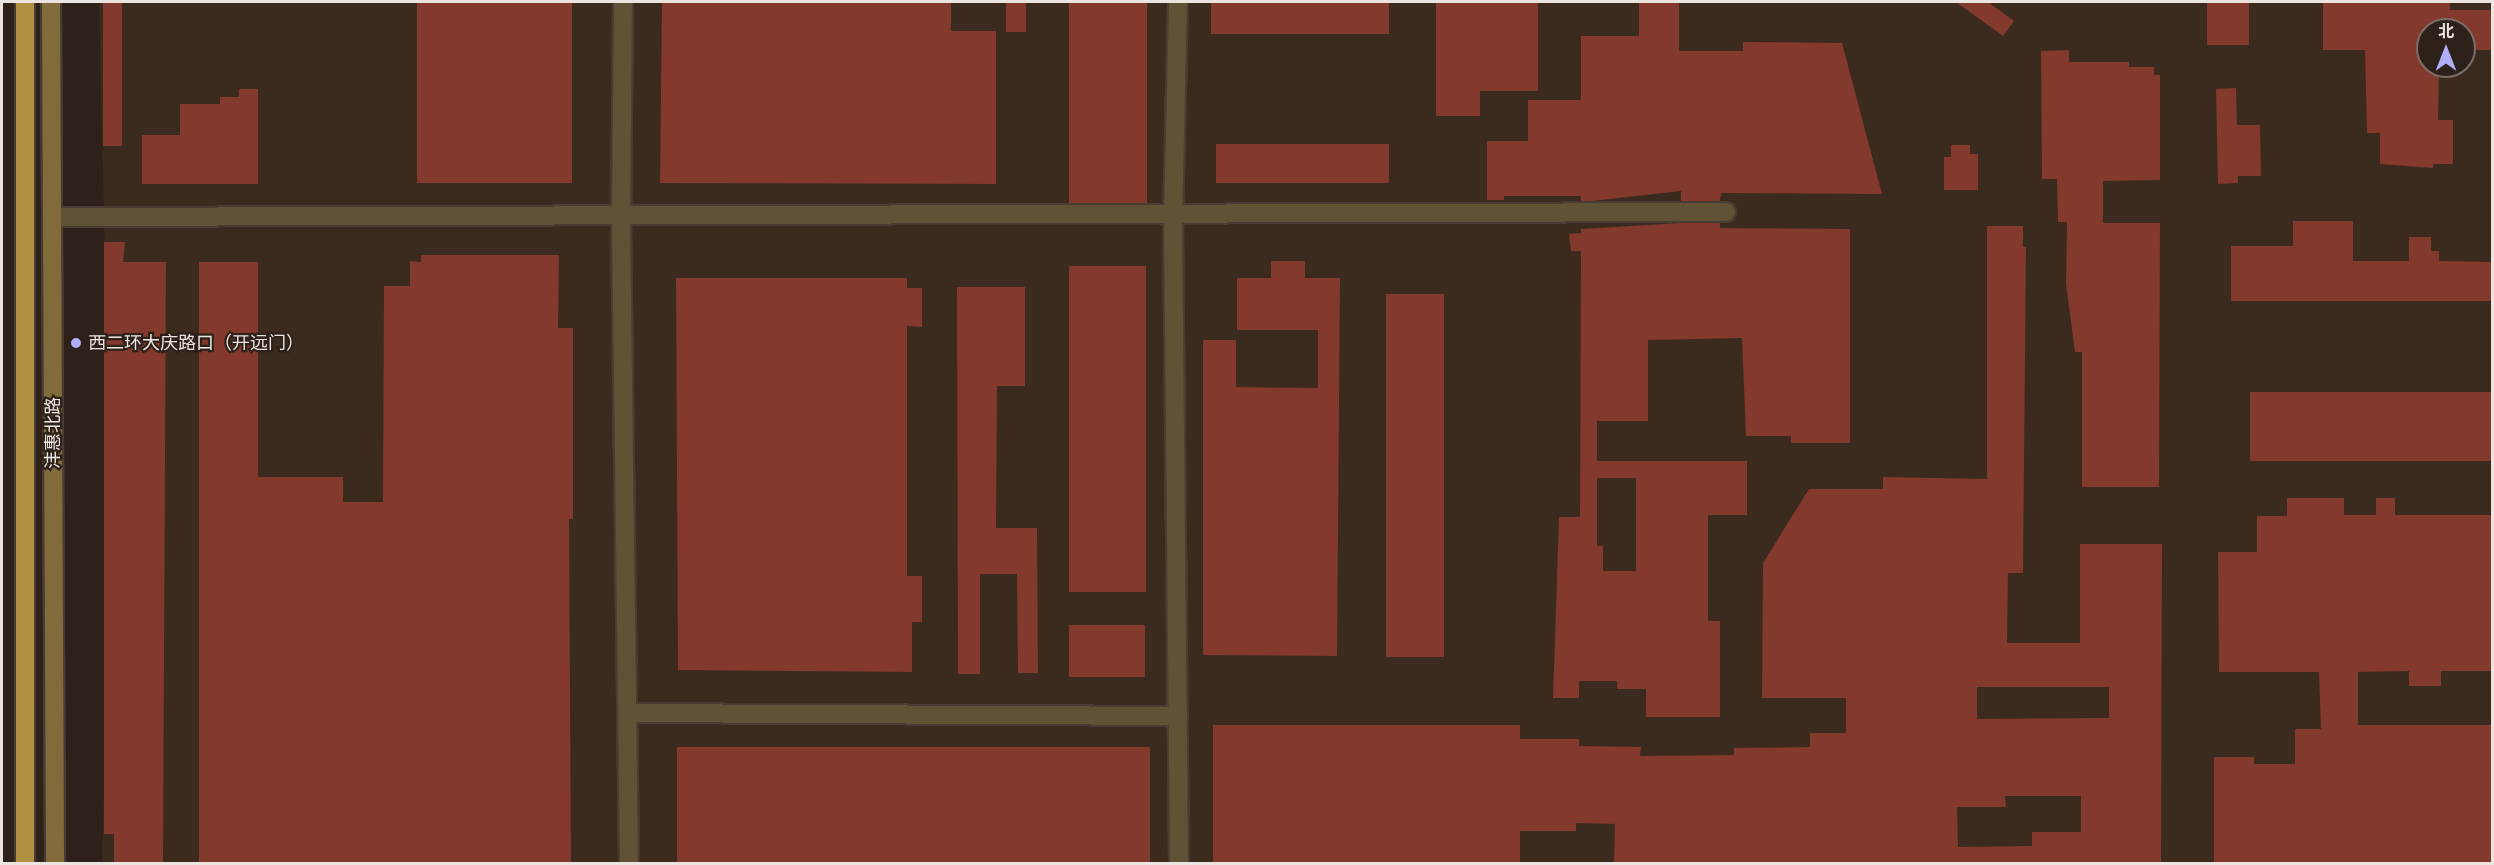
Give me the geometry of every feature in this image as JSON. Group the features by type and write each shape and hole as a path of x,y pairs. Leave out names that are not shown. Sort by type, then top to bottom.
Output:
{"highway":[{"path":"25,2 25,864"}],"main road":[{"name":"沣惠北路","path":"51,2 55,864"}],"street":[{"path":"623,2 621,217 629,864"},
{"path":"1178,2 1173,215 1179,864"},
{"path":"52,217 1726,212"},
{"path":"627,713 1178,716"}],"shaded area":[{"path":"99,2 2492,2 2492,863 102,863 111,524"}],"building":[{"path":"103,2 122,2 122,146 103,146"},
{"path":"417,2 572,2 572,183 417,183"},
{"path":"662,2 951,2 951,31 996,31 996,184 660,183"},
{"path":"1006,2 1026,2 1026,32 1006,32"},
{"path":"1069,2 1147,2 1147,203 1069,203"},
{"path":"1211,2 1389,2 1389,34 1211,34"},
{"path":"1436,2 1538,2 1538,91 1480,91 1480,116 1436,116"},
{"path":"1639,2 1679,2 1679,51 1743,51 1743,42 1842,43 1882,194 1721,193 1720,201 1681,201 1681,191 1592,201 1581,201 1581,196 1504,196 1504,200 1487,200 1487,141 1528,141 1528,100 1581,100 1581,36 1639,36"},
{"path":"1956,2 1988,2 2014,21 2003,36"},
{"path":"2207,2 2249,2 2249,45 2207,45"},
{"path":"2323,2 2450,2 2450,10 2493,10 2493,50 2476,50 2476,18 2416,18 2416,78 2439,78 2438,120 2453,120 2453,164 2433,164 2433,168 2380,164 2380,133 2367,133 2365,50 2323,50"},
{"path":"2069,50 2069,62 2129,62 2129,67 2154,67 2154,75 2160,75 2160,180 2103,181 2103,223 2160,223 2159,487 2082,487 2082,352 2075,352 2066,284 2067,222 2058,222 2057,179 2042,179 2041,51"},
{"path":"2236,88 2237,125 2260,125 2261,176 2238,176 2238,183 2218,184 2216,89"},
{"path":"239,89 258,89 258,184 142,184 142,135 180,135 180,104 220,104 220,97 239,97"},
{"path":"1216,144 1389,144 1389,183 1216,183"},
{"path":"1951,145 1970,145 1970,154 1978,154 1978,190 1944,190 1944,157 1951,157"},
{"path":"2293,221 2353,221 2353,261 2409,261 2409,237 2431,237 2431,251 2439,251 2439,261 2493,262 2493,301 2231,301 2231,246 2293,246"},
{"path":"1720,223 1720,228 1850,229 1850,443 1791,443 1791,436 1746,436 1742,338 1648,340 1648,421 1597,421 1597,461 1747,461 1747,515 1708,515 1708,621 1720,621 1720,717 1646,717 1646,689 1617,689 1617,681 1579,681 1579,698 1553,698 1559,517 1580,517 1581,251 1571,251 1569,234 1581,233 1581,229","holes":["1597,478 1636,478 1636,571 1603,571 1603,546 1597,546"]},
{"path":"1987,226 2023,226 2023,247 2026,247 2023,573 2008,573 2007,643 2080,643 2080,544 2162,544 2161,864 1614,864 1615,824 1576,823 1576,831 1520,831 1520,864 1213,864 1213,725 1520,725 1520,739 1579,739 1579,746 1641,747 1640,756 1734,755 1734,748 1810,747 1810,733 1846,733 1846,698 1762,698 1763,563 1809,489 1883,489 1883,477 1987,479","holes":["1977,687 2109,687 2109,718 1977,719","2005,796 2081,796 2081,832 2032,832 2032,846 1958,847 1957,807 2006,807"]},
{"path":"104,242 125,242 123,262 166,262 163,864 114,864 114,834 104,834"},
{"path":"421,255 559,255 558,328 573,328 573,519 569,519 571,864 199,864 199,262 258,262 258,477 343,477 343,502 383,502 384,286 410,286 410,261 421,262"},
{"path":"1271,261 1305,261 1305,278 1340,278 1337,656 1203,655 1203,340 1236,340 1236,387 1318,388 1318,330 1237,330 1237,278 1271,278"},
{"path":"1069,266 1146,266 1146,592 1069,592"},
{"path":"676,278 907,278 907,288 922,288 922,327 907,326 907,576 922,576 922,622 912,622 912,672 678,670"},
{"path":"957,287 1025,287 1025,386 997,386 996,528 1037,528 1038,673 1018,673 1017,574 980,574 980,674 958,674"},
{"path":"1386,294 1444,294 1444,657 1386,657"},
{"path":"2250,392 2492,392 2492,461 2250,461"},
{"path":"2287,498 2344,498 2344,515 2376,515 2376,498 2395,498 2395,515 2493,515 2493,671 2441,671 2441,686 2409,686 2409,671 2358,672 2358,725 2493,725 2493,864 2214,864 2214,757 2254,757 2254,764 2295,764 2295,729 2321,729 2319,672 2219,672 2218,552 2257,552 2257,516 2287,516"},
{"path":"1069,625 1145,625 1145,677 1069,677"},
{"path":"677,747 1150,747 1150,864 677,864"}],"place":[{"name":"西二环大庆路口（开远门）","path":"76,343"}]}
